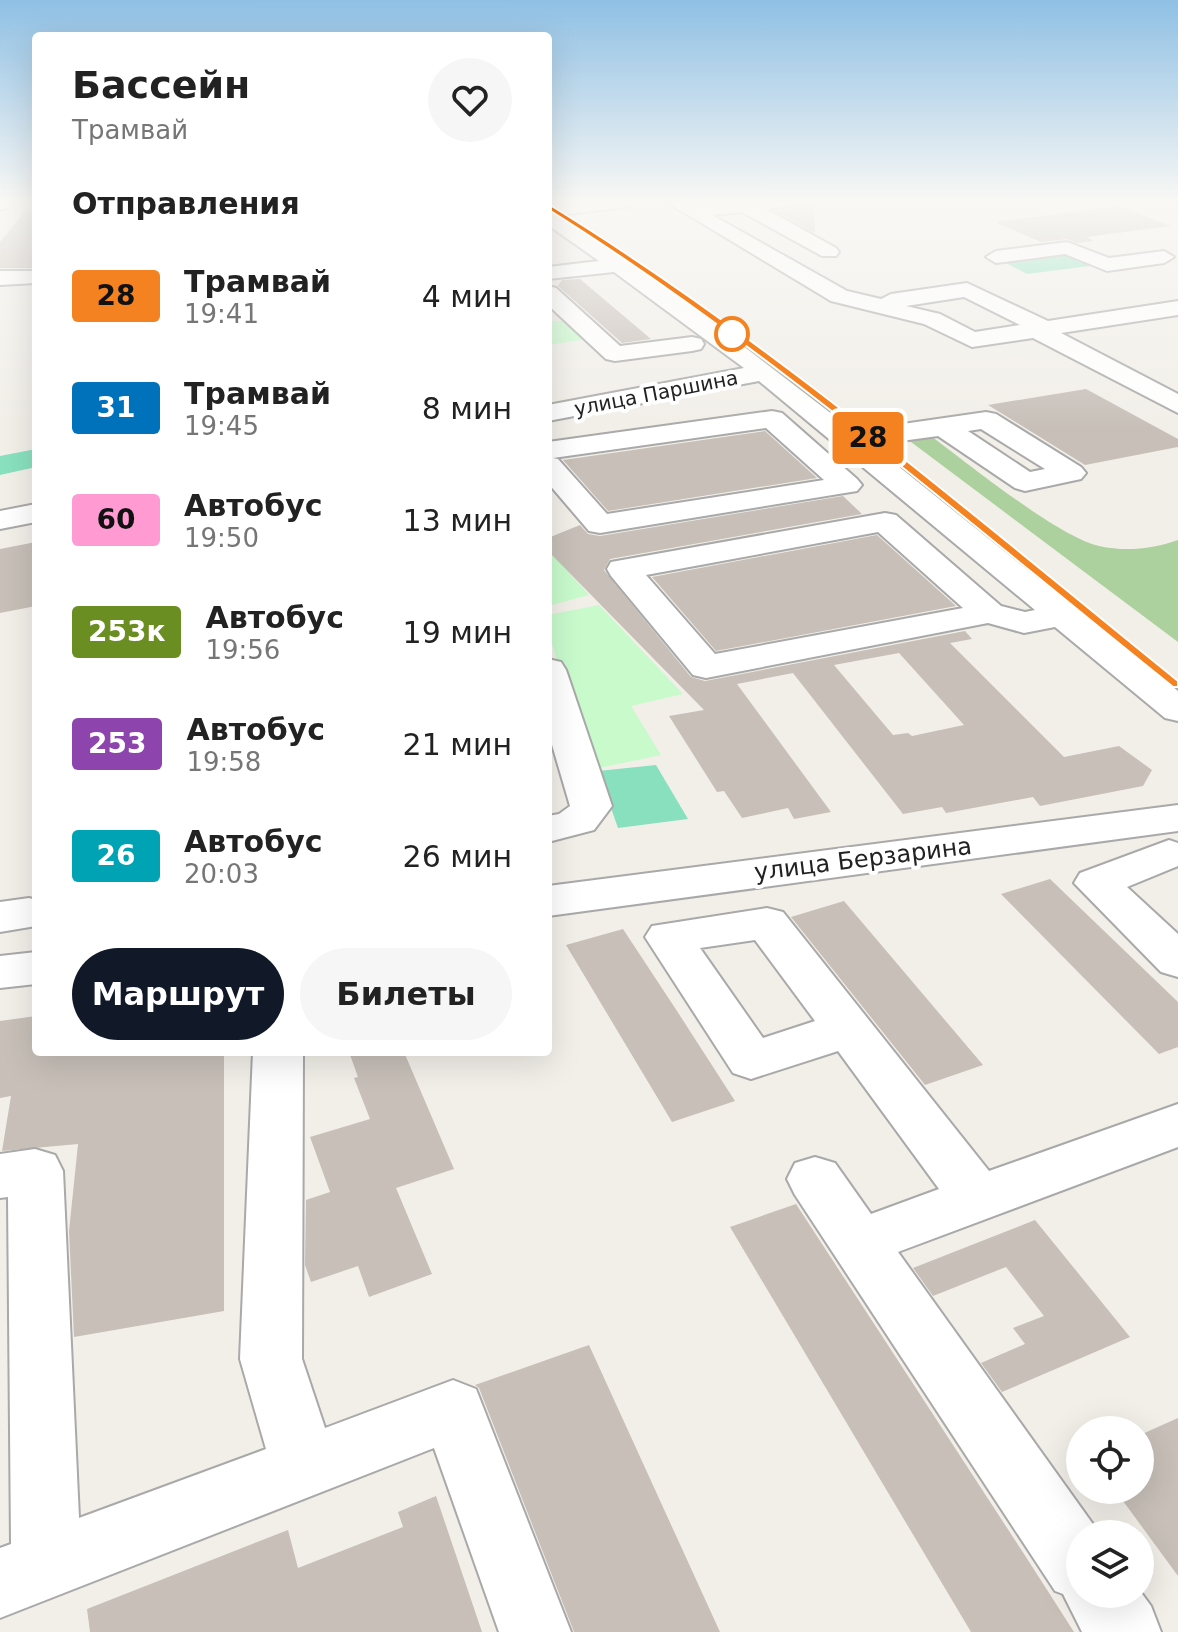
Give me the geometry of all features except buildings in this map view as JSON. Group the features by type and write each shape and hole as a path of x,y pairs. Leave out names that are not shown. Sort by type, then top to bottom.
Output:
{"street":[{"path":"0,278 30,277"},
{"path":"636,277 765,372 1178,710"},
{"path":"806,277 839,296 932,319 972,340 1178,308"},
{"path":"870,304 967,290 1178,405"},
{"path":"552,297 615,354 692,344"},
{"path":"642,308 674,304"},
{"name":"улица Паршина","path":"552,412 765,372"},
{"path":"578,407 622,439"},
{"path":"552,449 772,419 847,485 600,524 552,470"},
{"path":"848,440 943,427"},
{"path":"0,520 32,514"},
{"path":"989,613 706,667 623,569 885,522 989,613 1024,623 1062,615"},
{"path":"552,683 591,806 578,822 552,828"},
{"path":"1167,839 1096,883 1178,961"},
{"name":"улица Берзарина","path":"552,901 1167,839"},
{"path":"0,972 32,968"},
{"path":"846,1030 978,1198"},
{"path":"278,1056 271,1359 304,1466"},
{"path":"860,1242 1178,1125"},
{"path":"0,1176 35,1171 23,1574 453,1410 535,1632"},
{"path":"815,1179 1066,1545"},
{"path":"1109,1608 1125,1632"}],"green space":[{"path":"565,320 587,339 552,344 552,322"},
{"path":"924,431 1035,513 1081,539 1099,546 1129,549 1178,540 1178,642 903,436"},
{"path":"32,450 32,468 0,475 0,456"},
{"path":"552,554 589,595 552,605"},
{"path":"599,605 683,694 631,706 661,755 590,770 552,643 552,614"},
{"path":"656,765 688,819 618,828 598,771"}],"tram line":[{"path":"657,277 812,393 1178,684"},
{"name":"28","path":"657,277 812,393 1178,684"}]}
